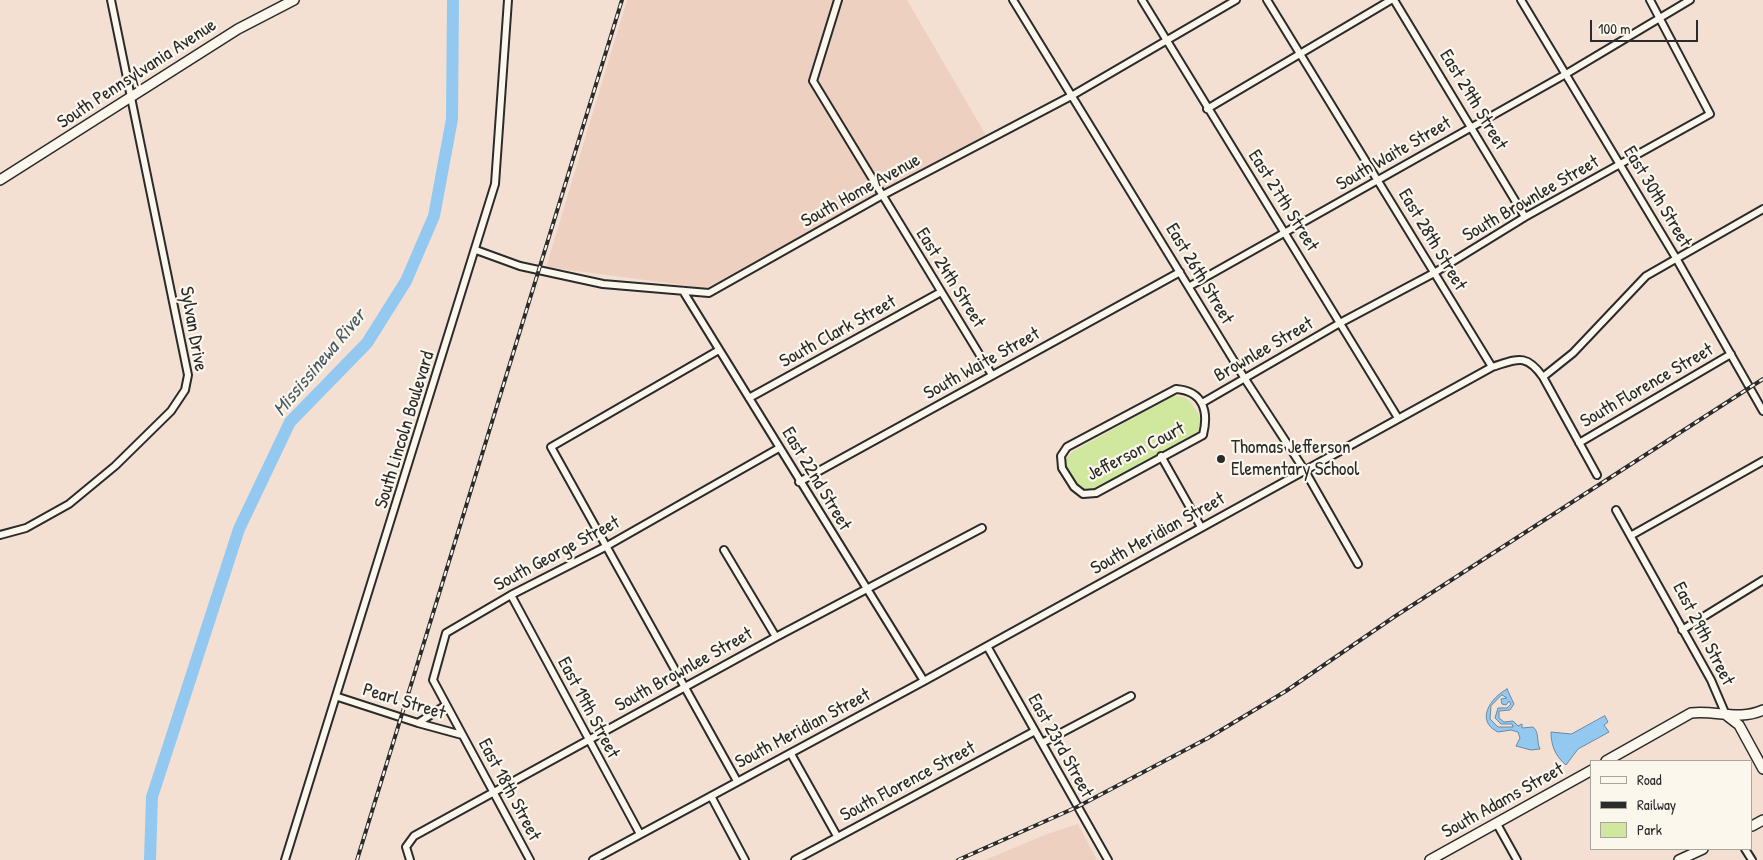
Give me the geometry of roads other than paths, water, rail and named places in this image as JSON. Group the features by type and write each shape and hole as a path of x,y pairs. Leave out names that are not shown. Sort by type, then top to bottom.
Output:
{"main road":[{"name":"South Pennsylvania Avenue","path":"0,180 238,29 294,0"},
{"path":"1608,760 1690,713 1705,712 1748,716 1763,710"},
{"name":"East 29th Street","path":"1726,715 1739,725 1763,769"},
{"name":"South Adams Street","path":"1430,860 1590,771"},
{"path":"1679,860 1700,850"}],"street":[{"name":"Sylvan Drive","path":"0,535 26,528 69,504 115,466 171,411 185,390 188,376 111,0"},
{"name":"South Lincoln Boulevard","path":"285,860 338,696 495,184 508,0"},
{"name":"East 24th Street","path":"838,0 813,81 881,196 992,376"},
{"name":"East 26th Street","path":"1014,0 1245,379 1305,471 1358,564"},
{"name":"East 27th Street","path":"1142,0 1398,418"},
{"name":"South Home Avenue","path":"476,250 520,266 603,284 709,293 881,196 1073,94 1236,0"},
{"name":"East 28th Street","path":"1267,0 1492,367"},
{"path":"1208,109 1392,0"},
{"name":"East 29th Street","path":"1392,0 1525,217"},
{"name":"East 30th Street","path":"1521,0 1676,258 1763,410"},
{"path":"1650,0 1660,17"},
{"name":"South Waite Street","path":"1190,286 1286,234 1377,179 1566,74 1690,0"},
{"name":"South Brownlee Street","path":"1340,323 1434,273 1525,217 1710,114 1660,17"},
{"path":"1597,475 1544,377 1573,353 1646,276 1763,209"},
{"name":"South Waite Street","path":"799,482 1180,272"},
{"name":"East 22nd Street","path":"683,291 799,482 924,681"},
{"name":"South Clark Street","path":"749,398 941,292"},
{"name":"Brownlee Street","path":"1202,403 1340,323"},
{"path":"719,350 551,447 687,687 737,782"},
{"name":"South Florence Street","path":"1579,444 1731,354"},
{"name":"South Meridian Street","path":"593,860 791,754 1492,367 1518,359 1534,364 1544,377"},
{"name":"Jefferson Court","path":"1176,389 1188,390 1202,403 1206,420 1203,435 1161,456 1096,493 1083,494 1074,487 1062,468 1061,456 1067,446 1176,389"},
{"name":"South George Street","path":"462,735 433,680 446,632 511,595 607,546 779,448"},
{"path":"1161,456 1201,527"},
{"path":"1632,535 1763,461"},
{"name":"East 29th Street","path":"1616,510 1632,535 1682,630 1711,680 1726,715"},
{"name":"South Brownlee Street","path":"410,860 406,846 414,836 776,637 982,528"},
{"path":"724,550 776,637"},
{"path":"1682,630 1763,580"},
{"name":"East 19th Street","path":"511,595 640,834"},
{"name":"East 23rd Street","path":"987,646 1108,860"},
{"name":"Pearl Street","path":"338,696 418,723 462,735"},
{"path":"1042,743 1131,696"},
{"path":"418,723 446,705"},
{"name":"South Florence Street","path":"795,860 1035,731"},
{"name":"East 18th Street","path":"462,735 530,860"},
{"path":"791,754 837,836"},
{"path":"711,796 745,860"},
{"path":"1497,824 1516,860"}],"water":[{"path":"1507,689 1514,704 1510,710 1499,711 1499,718 1504,722 1513,721 1518,726 1522,724 1522,728 1533,727 1540,749 1531,750 1516,746 1520,738 1518,732 1511,730 1498,732 1487,722 1488,710 1495,698","holes":["1502,695 1507,698 1501,699 1502,704 1506,705 1509,701 1511,704 1507,708 1498,708 1495,718 1501,724 1512,724 1513,727 1498,727 1490,719 1491,706"]},
{"path":"1605,716 1608,722 1604,725 1609,732 1578,749 1566,765 1554,750 1551,732 1571,734"}],"waterway":[{"name":"Mississinewa River","path":"150,860 152,797 239,529 290,422 367,343 406,281 434,216 452,119 453,0"}],"railway":[{"path":"357,860 622,0"},
{"path":"958,860 1077,807 1208,738 1286,691 1394,617 1763,379"}],"place":[{"name":"Thomas Jefferson Elementary School","path":"1221,459"}]}
